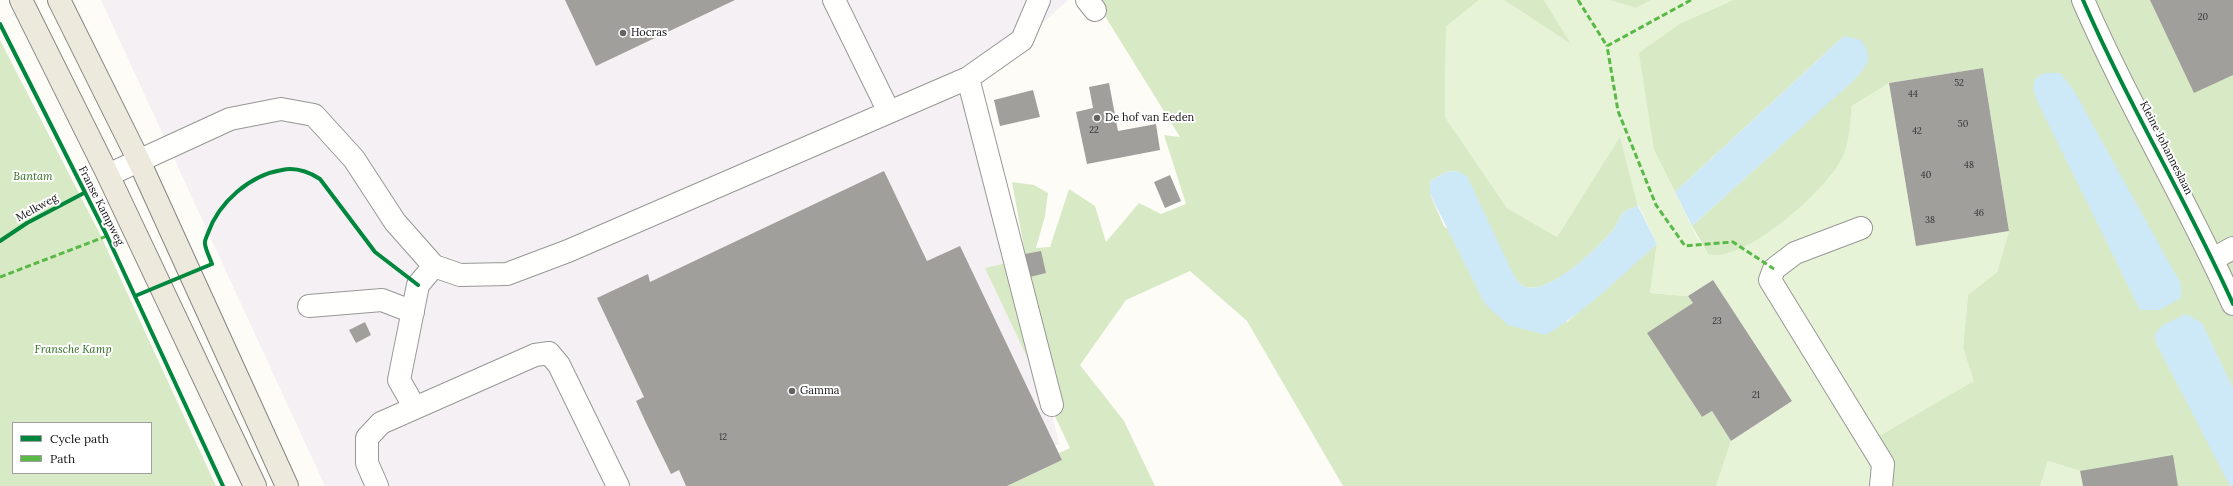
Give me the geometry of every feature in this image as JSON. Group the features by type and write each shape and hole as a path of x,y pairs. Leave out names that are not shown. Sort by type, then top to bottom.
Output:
{"main road":[{"name":"Franse Kampweg","path":"21,0 108,175 255,486"},
{"path":"60,0 139,161 287,486"}],"street":[{"path":"834,0 889,112"},
{"path":"108,175 230,119 281,109 314,115 354,160 395,222 434,266 460,275 507,274 575,248 968,78 1022,40 1039,0"},
{"name":"Kleine Johanneslaan","path":"2083,0 2107,54 2213,259 2233,304"},
{"path":"968,78 1052,405"},
{"path":"1861,228 1795,253 1774,269 1770,280 1883,464 1881,486"},
{"path":"2213,259 2233,248"},
{"path":"415,408 399,380 418,285 434,266"},
{"path":"309,306 382,300 413,312"},
{"path":"377,486 367,463 368,438 380,423 535,355 549,353 559,365 618,486"}],"shaded area":[{"path":"101,0 1068,0 976,84 1059,444 964,486 325,486"}],"green space":[{"path":"1095,0 1479,0 1446,27 1445,117 1507,208 1557,237 1620,137 1638,206 1624,212 1606,238 1573,268 1548,284 1536,287 1526,287 1516,280 1457,171 1446,172 1430,181 1430,194 1444,226 1567,322 1657,244 1650,293 1688,296 1693,303 1682,386 1702,417 1712,411 1731,441 1716,486 1343,486 1247,321 1190,271 1126,300 1080,365 1124,421 1155,486 1007,486 1062,460 1059,453 1070,448 985,268 1007,263 1033,297 1012,182 1034,185 1048,193 1045,216 1036,248 1050,247 1069,189 1095,206 1106,242 1139,203 1161,214 1186,204 1164,135 1180,137"},
{"path":"1479,0 1504,0 1570,43 1544,0 1609,0 1636,8 1651,0 1733,0 1681,23 1654,150 1698,239 1708,254 1845,152 1852,106 1889,83 1916,246 2009,231 1997,272 1968,295 1963,348 1975,381 1879,436 1892,457 1892,486 1716,486 1731,441 1792,401 1713,280 1688,296 1650,293 1657,244 1637,202 1620,138 1557,237 1507,208 1445,117 1446,27"},
{"path":"1504,0 1544,0 1571,44"},
{"path":"1609,0 1651,0 1636,8"},
{"path":"1733,0 2233,0 2233,486 2178,486 2080,471 2048,461 2040,486 1892,486 1892,457 1879,436 1974,381 1963,348 1968,295 1997,272 2009,231 1983,68 1889,83 1852,106 1847,146 1837,166 1824,183 1786,219 1764,235 1743,247 1724,254 1708,254 1692,226 1785,142 1844,36 1675,192 1654,150 1639,53 1681,23"},
{"name":"Fransche Kamp","path":"0,40 101,236 216,486 0,486"},
{"path":"2048,461 2080,471 2083,486 2040,486"}],"water":[{"path":"1844,36 1861,40 1865,47 1868,58 1865,67 1861,72 1852,82 1692,226 1675,192"},
{"path":"2044,73 2060,73 2073,89 2181,284 2181,298 2159,310 2140,310 2038,103 2033,88 2035,79"},
{"path":"1457,171 1467,176 1516,280 1526,287 1536,287 1548,284 1573,268 1606,238 1624,212 1638,206 1657,244 1590,304 1546,335 1508,325 1485,304 1430,194 1430,181 1446,172"},
{"path":"2186,314 2202,323 2233,388 2233,486 2230,486 2157,345 2154,335 2163,325"}],"building":[{"name":"Hocras","path":"565,0 735,0 596,66"},
{"path":"2150,0 2233,0 2233,75 2194,93"},
{"path":"1983,68 2009,231 1916,246 1889,83"},
{"name":"De hof van Eeden","path":"1109,83 1118,131 1156,124 1160,150 1087,164 1076,112 1093,108 1089,87"},
{"path":"1033,90 1040,117 1000,126 994,100"},
{"path":"884,171 927,261 960,246 1062,460 1007,486 686,486 679,470 671,474 646,423 636,401 644,397 597,298 648,274 650,282"},
{"path":"1170,175 1181,201 1165,208 1154,182"},
{"path":"1041,251 1046,273 1030,277 1025,254"},
{"path":"1713,280 1792,401 1731,441 1712,411 1702,417 1647,333 1693,303 1688,296"},
{"path":"365,322 371,335 356,343 349,330"},
{"path":"2173,455 2178,486 2083,486 2080,471"}],"marked path":[{"path":"1578,0 1607,46"},
{"path":"1691,0 1607,46 1618,111 1656,205 1685,246 1733,242 1774,269"},
{"path":"0,277 107,236"}],"cycle path":[{"path":"2083,0 2100,39 2233,304"},
{"path":"0,24 107,236 223,486"},
{"path":"135,296 212,264 206,249 205,241 213,222 220,211 228,201 247,184 270,173 287,169 302,171 320,179 375,252 418,285"},
{"name":"Melkweg","path":"0,241 27,223 84,193"}],"place":[{"name":"Hocras","path":"623,33"},
{"name":"De hof van Eeden","path":"1097,118"},
{"name":"Gamma","path":"792,391"}],"park label":[{"name":"Bantam","path":"33,177"}]}
